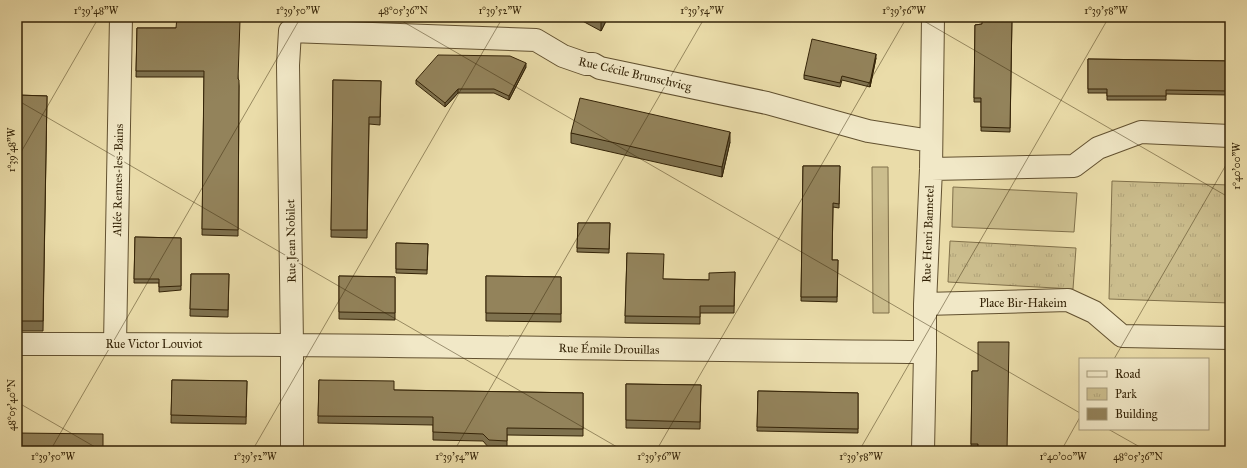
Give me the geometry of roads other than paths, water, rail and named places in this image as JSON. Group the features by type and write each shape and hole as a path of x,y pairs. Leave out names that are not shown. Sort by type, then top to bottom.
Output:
{"street":[{"name":"Allée Rennes-les-Bains","path":"114,344 121,17"},
{"name":"Rue Henri Bannetel","path":"923,451 926,352 925,304 931,169 933,17"},
{"name":"Rue Cécile Brunschvicg","path":"290,31 536,40 563,56 586,64 593,64 600,68 767,103 868,131 931,141"},
{"name":"Rue Jean Nobilet","path":"290,31 288,65 292,451"},
{"path":"931,169 1074,166 1098,148 1141,132 1230,136"},
{"name":"Place Bir-Hakeim","path":"925,304 1068,300 1094,312 1122,336 1230,338"},
{"name":"Rue Victor Louviot","path":"17,344 292,345"},
{"name":"Rue Émile Drouillas","path":"292,345 926,352"}]}
